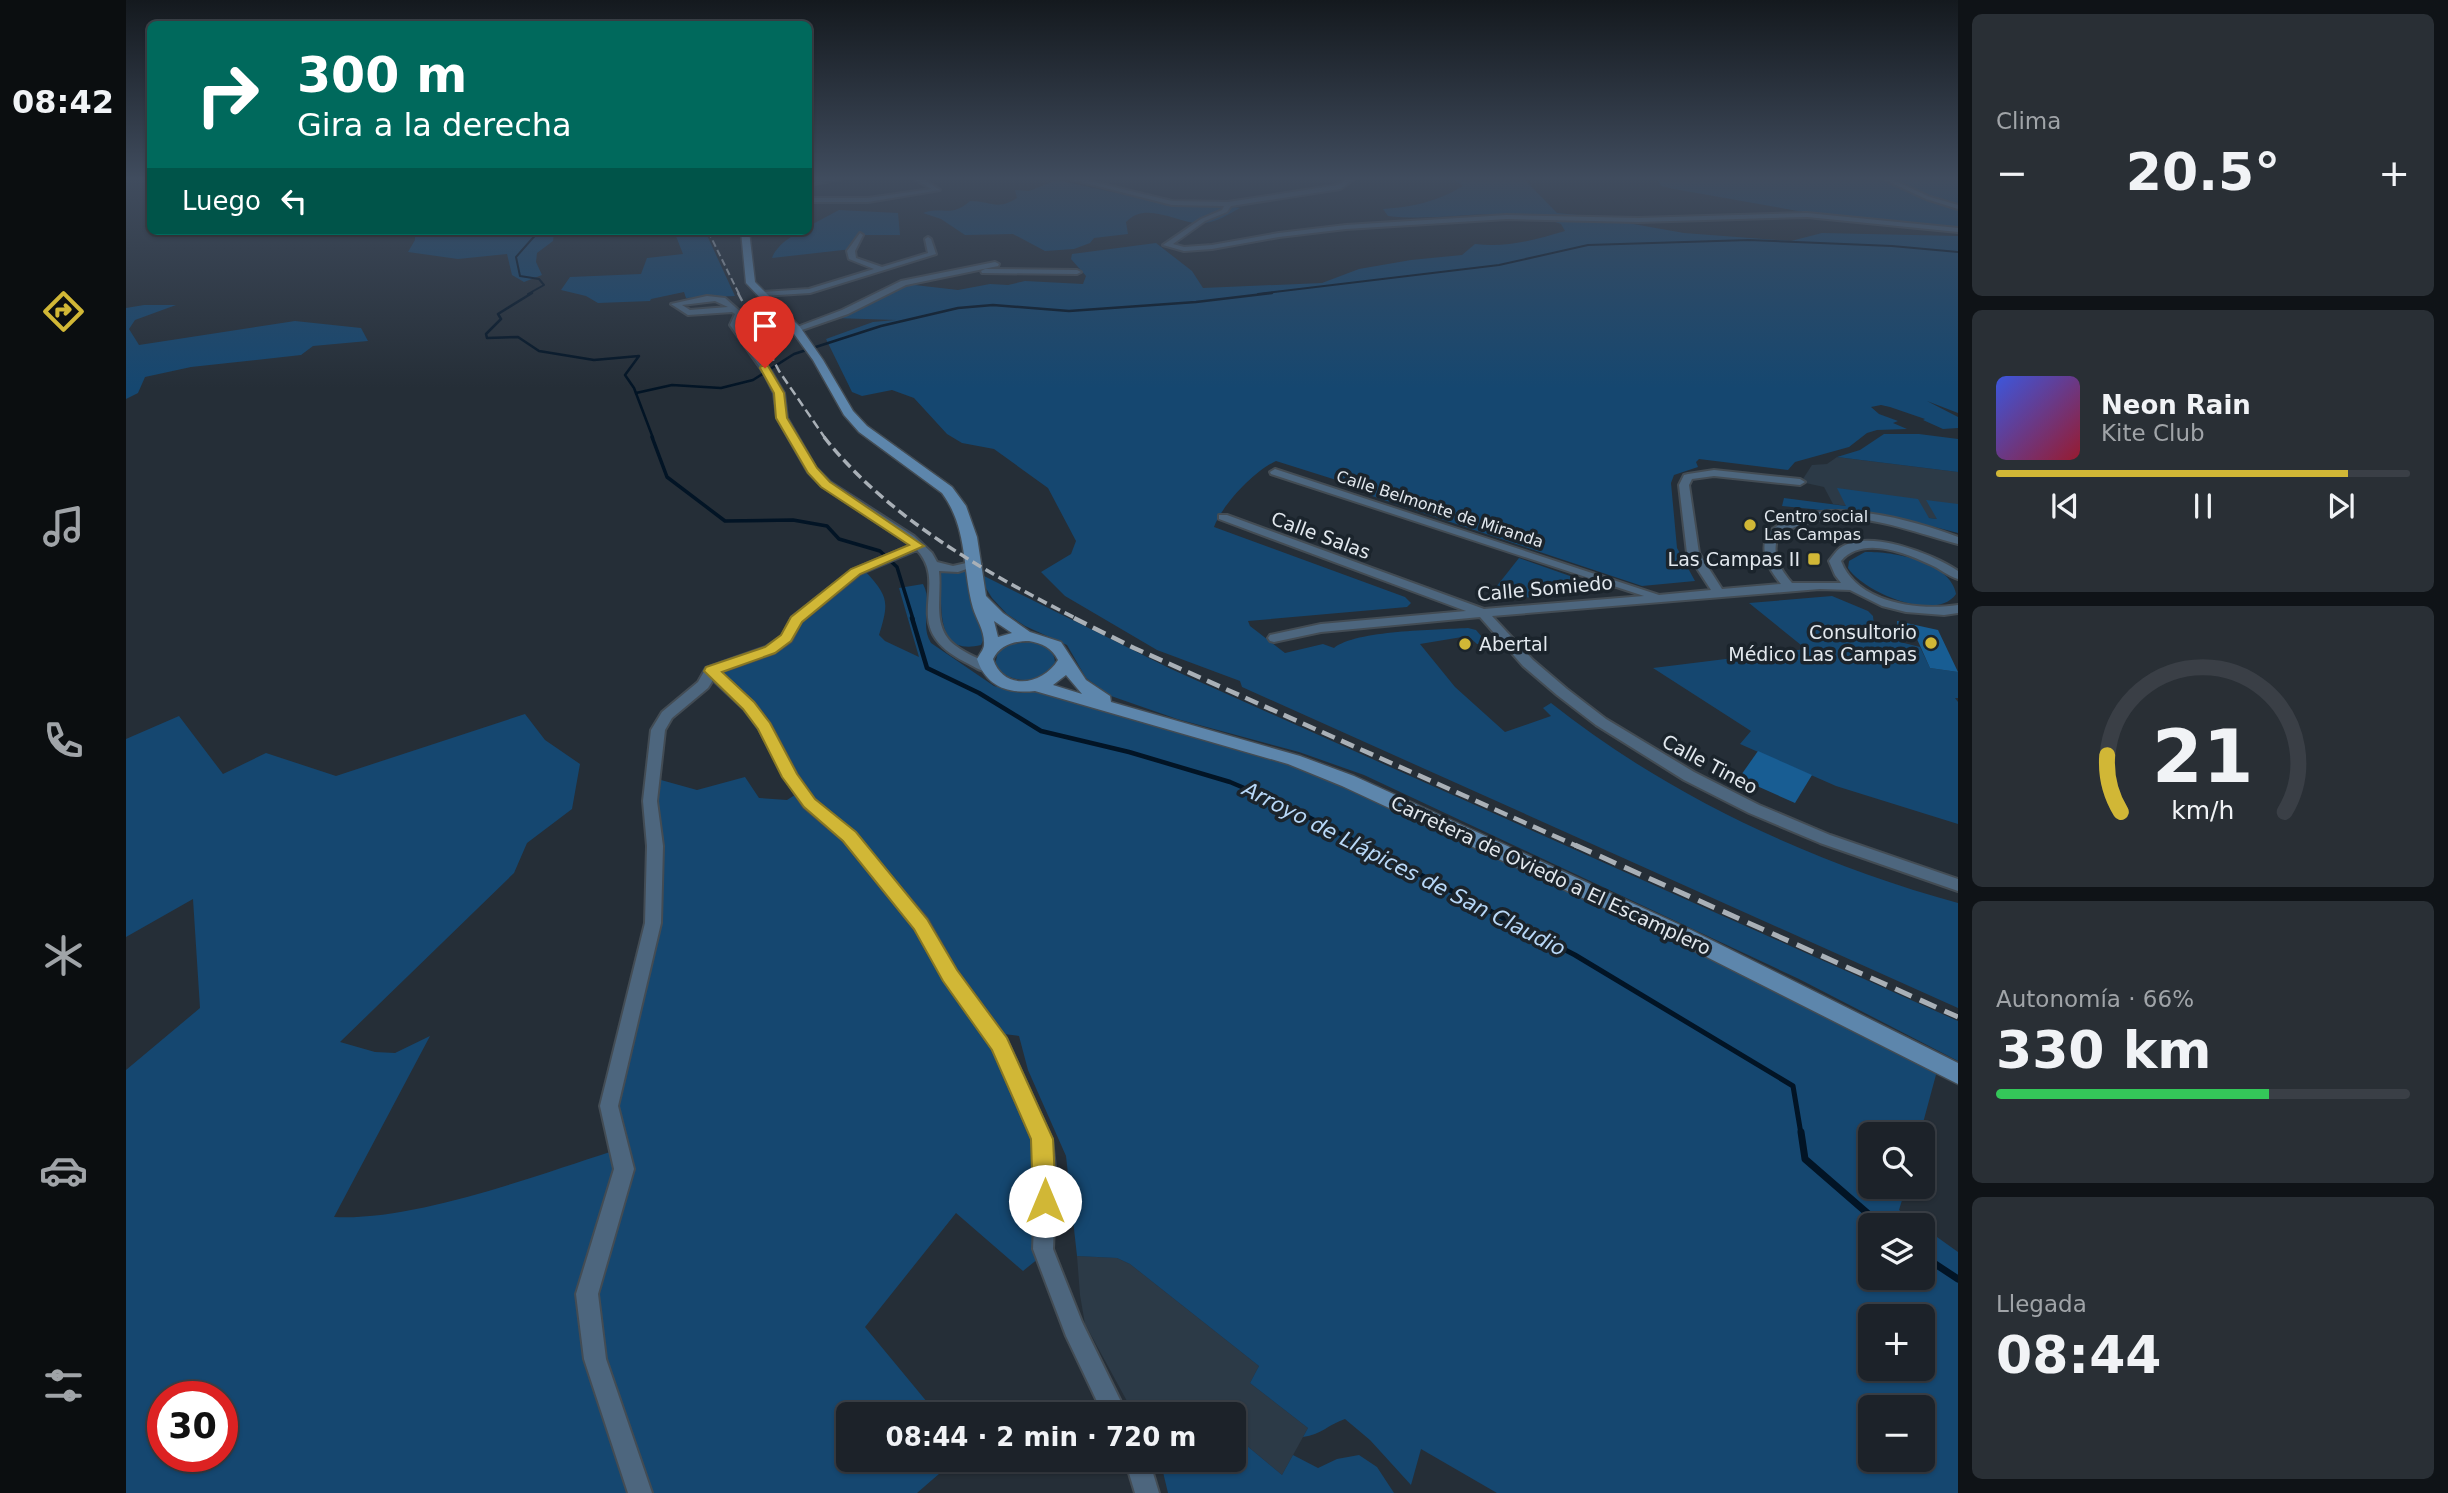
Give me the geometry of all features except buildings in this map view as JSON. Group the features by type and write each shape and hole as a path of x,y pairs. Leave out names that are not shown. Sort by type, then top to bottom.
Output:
{"street":[{"path":"746,249 748,274 761,294 796,329 811,349 848,413 863,429 930,475 947,490 959,506 975,564 981,608 989,625 990,648 986,668"},
{"path":"853,249 853,258 881,269"},
{"path":"761,294 810,291 932,254 931,249"},
{"path":"796,329 845,312 904,283 995,264"},
{"path":"949,273 1077,272"},
{"path":"734,309 688,313 675,304 718,298 731,304 739,314 734,325 779,393 782,418 812,470 826,484 918,546 932,564 943,570 975,564"},
{"name":"Calle Belmonte de Miranda","path":"1275,472 1661,598"},
{"path":"1719,593 1693,553 1684,485 1688,477 1714,473 1801,482"},
{"path":"1789,587 1773,566 1768,548 1773,534 1797,520 1827,515 1864,517 1919,528 1958,541"},
{"name":"Calle Salas","path":"1223,517 1483,613"},
{"path":"1955,614 1894,606 1854,587 1842,578 1836,567 1837,555 1850,548 1868,545 1918,555 1958,576"},
{"path":"640,1493 595,1359 587,1294 624,1169 608,1106 653,923 655,846 650,801 658,730 667,715 703,685 712,671 770,650 786,638 796,620 856,572 895,553 918,546"},
{"path":"932,564 937,632 949,647 986,668 1000,682 1023,687 1036,686 1051,680 1062,670 1065,662 1062,652 1054,645 1027,637 998,617 980,594"},
{"path":"1595,576 1608,587 1605,603"},
{"name":"Calle Somiedo","path":"1274,638 1321,628 1789,587 1820,584 1842,578"},
{"name":"Calle Somiedo","path":"1820,584 1854,587"},
{"path":"1407,585 1425,604 1420,618"},
{"name":"Calle Tineo","path":"1483,613 1528,663 1562,692 1601,722 1689,776 1754,809 1825,839 1958,885"},
{"path":"949,647 990,648 1013,638 1027,637"},
{"name":"Carretera de Oviedo a El Escamplero","path":"1065,662 1079,683 1128,713"},
{"path":"712,671 749,706 765,727 791,777 810,803 849,837 921,924 950,975 1000,1044 1042,1139 1046,1177 1043,1249 1074,1328 1109,1402"},
{"name":"Carretera de Oviedo a El Escamplero","path":"1036,686 1294,760 1348,780 1709,948 1958,1074"},
{"path":"1140,1472 1147,1493"}],"shaded area":[{"path":"410,249 543,249 537,253 536,262 542,275 524,282 512,275 507,254 458,259 408,252"},
{"path":"681,249 713,249 735,296 686,298 684,292 650,301 598,303 586,296 561,290 570,277 641,274 647,258 683,254"},
{"path":"777,249 852,249 772,258"},
{"path":"1041,249 1075,249 1074,249 1045,251"},
{"path":"1113,249 1163,249 1192,271 1203,288 1322,283 1359,269 1462,255 1469,249 1958,249 1958,413 1927,401 1958,417 1958,428 1943,429 1923,420 1925,419 1881,405 1871,407 1879,414 1898,421 1893,423 1907,429 1867,433 1849,447 1795,462 1788,470 1699,459 1696,462 1698,467 1674,475 1671,483 1677,548 1695,581 1642,586 1369,495 1368,490 1276,461 1258,472 1240,490 1224,509 1214,527 1405,597 1411,603 1407,607 1248,621 1250,626 1285,653 1323,644 1334,648 1345,642 1378,634 1417,630 1476,630 1488,644 1477,644 1468,636 1420,644 1455,687 1505,732 1551,716 1543,708 1551,703 1644,768 1745,823 1850,868 1958,903 1958,1008 1242,687 1240,681 1157,650 1065,596 1041,572 1071,554 1076,541 1048,488 994,449 962,443 947,434 914,398 892,390 862,396 852,392 826,339 873,322 896,320 834,318 906,284 958,290 1025,281 1083,284 1086,276 1071,259 1072,254"},
{"path":"176,305 135,320 129,329 139,345 295,321 361,328 368,341 313,346 301,355 191,367 145,377 138,393 126,399 126,308"},
{"path":"1884,434 1919,434 1958,439 1958,472 1837,457 1860,450"},
{"path":"1837,457 1958,472 1958,522 1833,504 1824,487 1801,482 1812,465 1827,464"},
{"path":"1837,488 1918,499 1929,518 1937,519 1926,500 1958,504 1958,533 1900,518 1782,506 1784,498 1846,506"},
{"path":"1865,552 1904,556 1932,566 1943,573 1956,594 1946,602 1933,606 1900,601 1883,594 1868,586 1848,568 1849,561"},
{"path":"1519,558 1587,582 1594,589 1589,592 1485,601"},
{"path":"967,570 984,638 981,645 966,647 955,643 944,625 940,573"},
{"path":"865,571 879,587 885,600 879,635 885,641 919,657 899,588 923,584 927,599 926,629 931,643 994,686 1021,693 1027,689 1312,772 1337,782 1682,942 1937,1071 1923,1122 1858,1122 1858,1199 1902,1199 1899,1210 1903,1213 1858,1213 1858,1290 1935,1290 1935,1236 1958,1252 1958,1493 1497,1493 1421,1449 1411,1485 1370,1440 1345,1419 1303,1437 1308,1428 1250,1383 1259,1366 1130,1264 1117,1258 1077,1256 1066,1156 1028,1070 1019,1036 1004,1034 954,971 930,928 868,848 810,796 796,775 768,718 754,702 723,678 722,674 728,670 772,653 804,618"},
{"path":"982,575 1171,669 1958,1021 1958,1061 1799,979 1364,775 1299,752 1177,719 1111,696 1086,678 1067,645 1025,626 1007,614 992,598 984,585"},
{"path":"1832,596 1868,611 1873,616 1874,625 1899,630 1900,642 1920,647 1930,668 1958,672 1958,698 1955,698 1958,702 1958,824 1836,786 1740,744 1751,731 1653,668 1806,649 1749,603"},
{"path":"1030,642 1051,651 1055,664 1050,671 1034,679 1025,680 1008,676 995,665 998,652 1011,644"},
{"path":"525,714 545,740 580,764 572,809 527,843 514,873 340,1042 375,1052 395,1053 430,1036 334,1217 400,1212 436,1205 509,1185 610,1152 615,1172 579,1300 583,1350 630,1493 126,1493 126,1070 200,1008 193,899 126,937 126,739 179,716 223,774 266,753 336,776"},
{"path":"745,777 759,798 787,800 798,793 806,807 847,845 900,907 994,1043 1038,1139 1039,1258 1023,1271 956,1213 865,1327 927,1402 836,1402 836,1472 941,1472 917,1493 652,1493 600,1344 600,1285 630,1169 618,1102 659,847 658,804 661,780 697,790"},
{"path":"1077,1256 1117,1258 1130,1264 1259,1366 1250,1383 1308,1428 1282,1475 1246,1445 1246,1402 1127,1402 1085,1324"},
{"path":"1246,1445 1282,1475 1293,1455 1318,1468 1337,1459 1359,1455 1377,1467 1394,1493 1168,1493 1163,1472 1246,1472"}],"waterway":[{"name":"Arroyo de Llápices de San Claudio","path":"523,249 516,257 520,276 539,279 544,285 528,294"},
{"path":"1258,294 1499,265 1572,249"},
{"path":"1921,249 1958,252"},
{"name":"Arroyo de Llápices de San Claudio","path":"532,293 498,314 501,319 486,334 487,338 518,337 539,351 594,360 639,356 625,375 634,388 653,438"},
{"path":"636,393 672,385 721,388 753,380 794,354 881,326 958,308 993,305 1069,311 1196,302 1272,293"},
{"name":"Arroyo de Llápices de San Claudio","path":"652,437 667,477 725,521 793,520 827,526 839,539 880,551 897,567 913,619"},
{"name":"Arroyo de Llápices de San Claudio","path":"912,618 927,668 979,693 1041,731 1129,752 1230,782 1291,808 1366,847"},
{"name":"Arroyo de Llápices de San Claudio","path":"1363,845 1575,955 1793,1086 1801,1134"},
{"name":"Arroyo de Llápices de San Claudio","path":"1801,1132 1805,1159 1867,1213"},
{"name":"Arroyo de Llápices de San Claudio","path":"1935,1264 1958,1279"}],"railway":[{"path":"717,249 739,294"},
{"path":"738,293 779,371 825,438"},
{"path":"824,437 850,466 908,518 974,562 1077,619"},
{"path":"1074,618 1134,648 1579,847"},
{"path":"1575,845 1958,1017"}],"place":[{"name":"Centro social Las Campas","path":"1750,525"},
{"name":"Las Campas II","path":"1814,559"},
{"name":"Consultorio Médico Las Campas","path":"1931,643"},
{"name":"Abertal","path":"1465,644"}],"route":[{"path":"765,368 779,393 782,418 812,470 826,484 918,546 895,553 856,572 796,620 786,638 770,650 712,671 749,706 765,727 791,777 810,803 849,837 921,924 950,975 1000,1044 1042,1139 1046,1177 1045,1201"}]}
